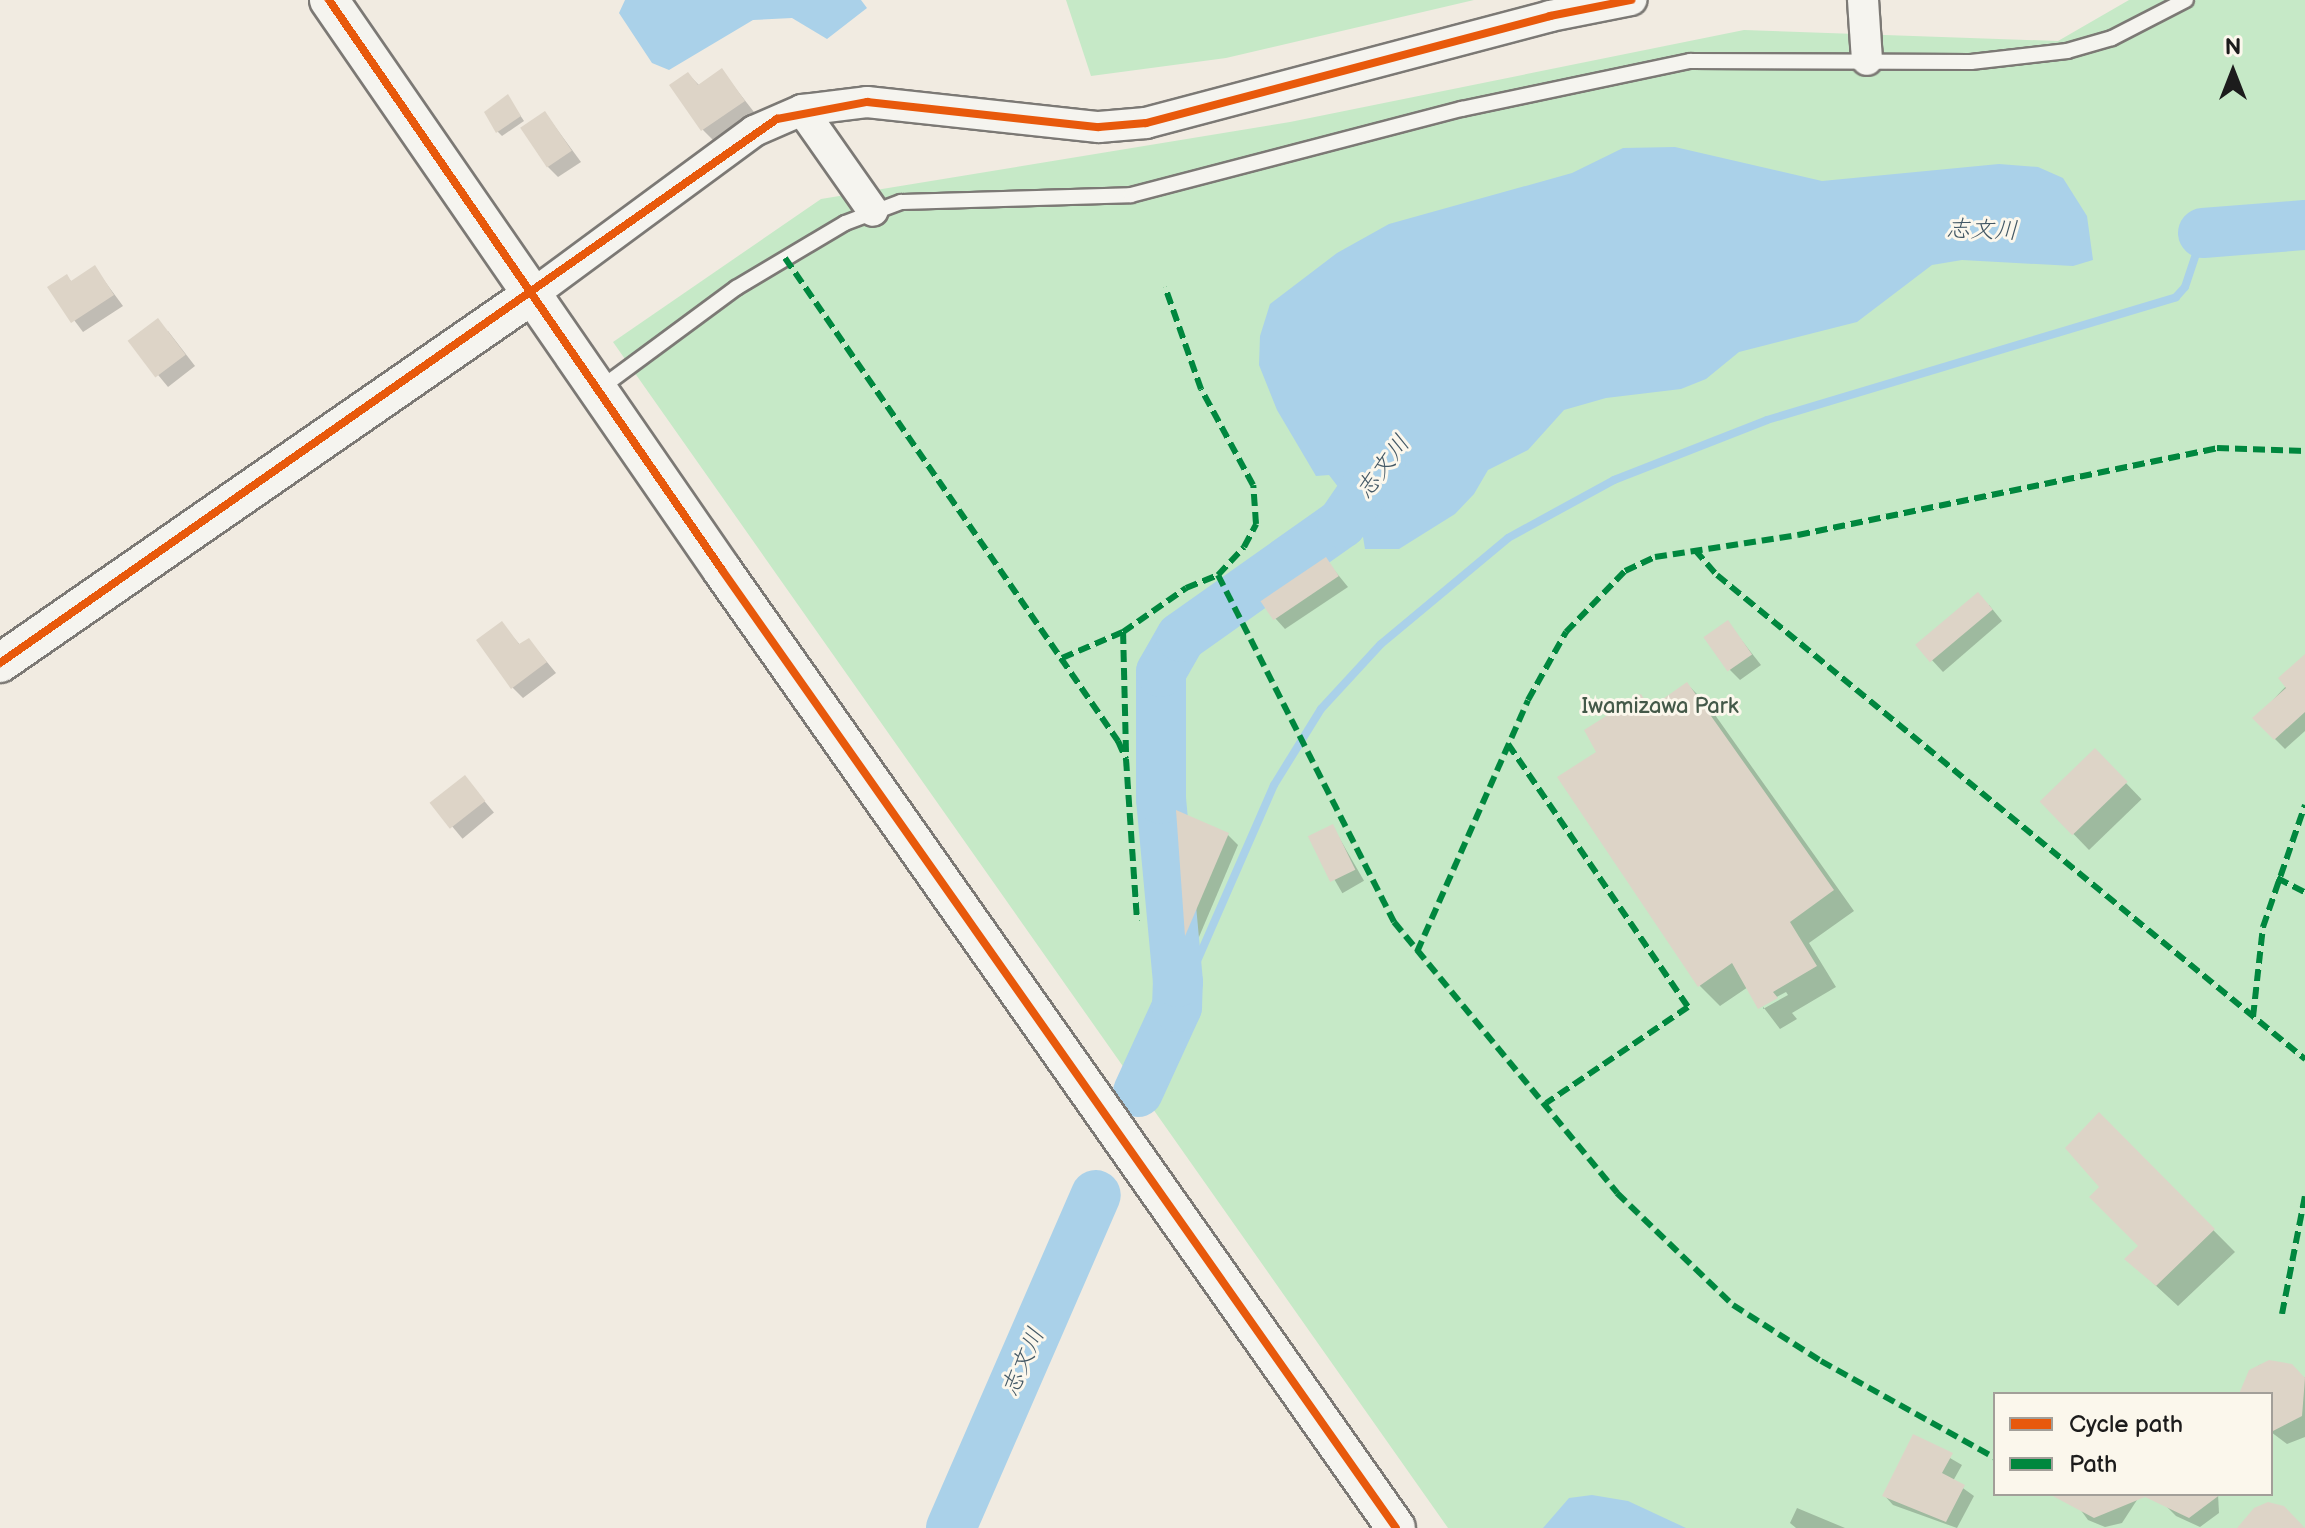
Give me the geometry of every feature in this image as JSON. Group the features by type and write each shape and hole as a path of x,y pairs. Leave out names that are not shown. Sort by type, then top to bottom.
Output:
{"street":[{"path":"329,0 597,390 1396,1528"},
{"path":"0,663 533,294 754,131 802,110 867,102 1088,127 1146,123 1550,16 1631,0"},
{"path":"1863,0 1867,60"},
{"path":"802,110 873,211"}],"lane":[{"path":"597,390 736,288 873,211 901,202 959,197 1131,195 1462,109 1675,63 1971,62 2067,51 2112,38 2186,0"}],"green space":[{"path":"1066,0 1474,0 1226,58 1091,76"},
{"name":"Iwamizawa Park","path":"2129,0 2305,0 2305,1528 1448,1528 613,342 821,199 1290,122 1744,30 2058,41"}],"water":[{"path":"625,0 861,0 867,8 827,39 792,18 753,20 669,70 652,63 619,13"},
{"path":"1675,147 1822,181 1999,164 2038,167 2063,178 2087,216 2093,260 2073,266 1962,260 1932,265 1857,322 1739,352 1706,379 1681,389 1606,398 1564,410 1528,450 1488,470 1474,494 1455,514 1399,549 1365,549 1362,531 1347,537 1335,502 1342,492 1329,475 1316,476 1277,410 1259,365 1260,336 1270,304 1337,253 1389,224 1572,173 1623,148"},
{"path":"1592,1495 1628,1501 1686,1528 1543,1528 1569,1498"}],"building":[{"path":"722,68 745,101 701,131 669,85 688,72 698,85"},
{"path":"508,94 521,116 496,133 484,112"},
{"path":"545,111 572,151 547,168 520,128"},
{"path":"95,265 114,295 71,323 47,287 67,274 71,281"},
{"path":"158,318 186,355 155,378 128,341"},
{"path":"1326,557 1339,576 1273,620 1261,601"},
{"path":"1978,592 1993,610 1930,662 1915,645"},
{"path":"1728,620 1752,654 1728,672 1703,637"},
{"path":"502,621 519,644 529,638 547,662 511,689 476,640"},
{"path":"2305,654 2305,712 2274,740 2252,718 2286,688 2278,678"},
{"path":"1687,682 1834,890 1790,922 1817,966 1773,992 1778,998 1758,1009 1732,963 1698,987 1557,777 1596,752 1584,730 1641,694 1650,708"},
{"path":"2095,748 2128,782 2072,835 2040,801"},
{"path":"465,775 485,801 450,829 430,803"},
{"path":"1176,810 1229,833 1185,936"},
{"path":"1333,824 1355,870 1330,882 1308,836"},
{"path":"2099,1112 2215,1229 2156,1286 2124,1259 2138,1246 2089,1197 2099,1187 2065,1148"},
{"path":"2269,1360 2292,1364 2305,1378 2302,1416 2273,1431 2273,1392 2240,1392 2249,1370"},
{"path":"1913,1434 1953,1453 1942,1473 1965,1485 1946,1522 1882,1496"},
{"path":"2053,1496 2218,1496 2189,1518 2145,1497 2094,1518"},
{"path":"2268,1502 2284,1506 2305,1528 2237,1528 2254,1508"}],"waterway":[{"name":"志文川","path":"2203,233 2305,225"},
{"path":"1177,1007 1274,785 1321,709 1381,644 1508,538 1614,480 1767,420 2176,297 2185,287 2203,233"},
{"name":"志文川","path":"1138,1092 1177,1007 1178,982 1161,799 1161,672 1181,637 1342,523 1381,466"},
{"name":"志文川","path":"951,1528 1096,1195"}],"marked path":[{"path":"785,258 1118,741 1126,759 1137,921"},
{"path":"1126,752 1123,632 1186,588 1218,575 1244,547 1256,524 1253,485 1201,389 1165,287"},
{"path":"1417,952 1528,700 1566,632 1625,571 1655,557 1798,535 2217,448 2305,451"},
{"path":"1695,550 1717,575 2305,1059"},
{"path":"1218,575 1394,922 1617,1193 1733,1305 1821,1361 1993,1457"},
{"path":"1062,658 1123,632"},
{"path":"1508,744 1688,1007 1546,1103"},
{"path":"2253,1017 2263,927 2305,805"},
{"path":"2277,878 2305,892"},
{"path":"2282,1314 2305,1196"}],"cycle path":[{"path":"329,0 722,570 1396,1528"},
{"path":"0,663 777,119 867,102 1099,127 1146,123 1550,16 1631,0"}]}
